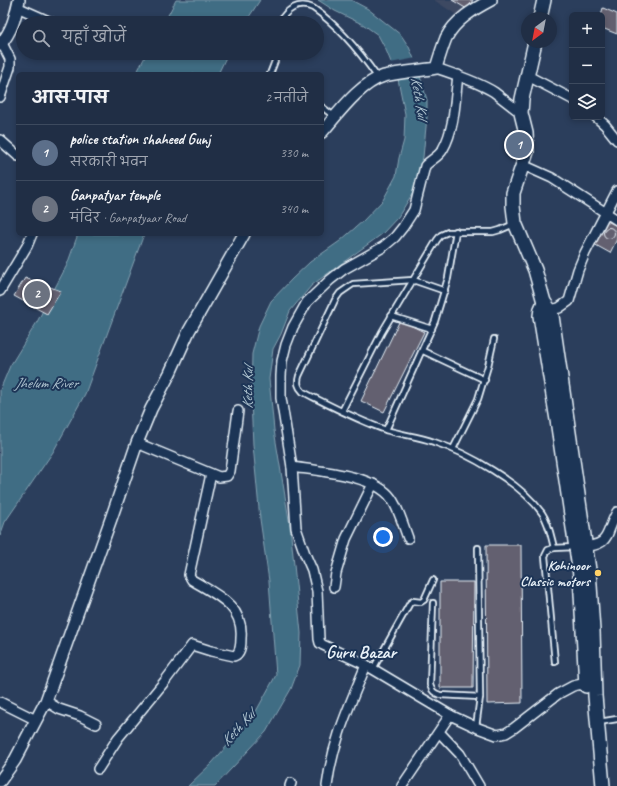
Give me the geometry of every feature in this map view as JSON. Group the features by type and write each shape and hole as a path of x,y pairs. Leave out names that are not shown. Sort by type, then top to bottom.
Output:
{"main road":[{"path":"541,12 544,0"},
{"path":"534,48 522,99 521,113 527,142 527,152 513,193 513,206 515,223 535,270 547,306 540,316 557,420 581,547 580,575 590,682 594,786"},
{"path":"590,682 597,722 603,786"}],"street":[{"path":"434,69 447,37 454,26 466,15 491,0"},
{"path":"0,97 10,67 10,60 2,39 12,28 18,4 40,16"},
{"path":"324,130 351,99 372,82 381,78 434,69 471,80 494,93 521,113"},
{"path":"458,75 449,136 443,150 425,166 414,210 403,228 396,237 383,247 344,269 318,290 307,302 293,327 286,344 282,361 281,398 292,467 296,528 312,570 317,591 319,612 318,634 320,643 369,667 450,715 489,733 497,734 514,728 558,694 573,686 590,682"},
{"path":"528,76 569,97"},
{"path":"599,120 617,140"},
{"path":"0,140 16,154"},
{"path":"523,165 552,178 617,220"},
{"path":"547,306 560,308 569,301 578,270 617,191"},
{"path":"0,291 27,246 31,236"},
{"path":"0,781 15,760 46,701 137,443 151,409 170,373 189,331 243,236"},
{"path":"137,443 223,478 227,476 230,471 238,411"},
{"path":"292,467 350,476 373,484 386,492 392,498 408,538"},
{"path":"98,769 118,738 165,681 192,645 234,656 239,651 242,632 241,624 234,609 224,599 192,580 189,575 211,474"},
{"path":"334,587 337,568 346,539 373,484"},
{"path":"581,547 598,545 605,540 617,512"},
{"path":"326,786 337,738 369,667"},
{"path":"46,701 59,709 80,716 96,724"},
{"path":"0,702 36,720"},
{"path":"406,785 450,715"},
{"path":"439,732 460,754 479,786"}],"lane":[{"path":"284,16 294,7 300,5 306,5 313,8 322,16"},
{"path":"324,18 346,37 381,78"},
{"path":"273,72 275,60"},
{"path":"324,109 335,117"},
{"path":"342,411 390,316 441,235 456,231 492,232 515,223"},
{"path":"386,430 432,329 445,291 456,231"},
{"path":"445,291 413,280 353,284 340,293 335,300 299,376 297,382 299,388 303,392 342,411 386,430 433,441 453,449 508,480 534,503 542,513 547,522 554,548"},
{"path":"390,316 432,329"},
{"path":"453,449 478,400 485,380 494,338"},
{"path":"423,351 485,380"},
{"path":"555,662 545,556 548,550 554,548 581,547"},
{"path":"476,727 480,697 478,548"},
{"path":"369,667 410,603 412,601 421,602 424,600 433,580"},
{"path":"433,603 431,689 434,693 440,695 480,697"},
{"path":"597,722 617,719"}],"shaded area":[{"path":"434,0 474,0 474,1 458,16"}],"water":[{"path":"176,0 260,0 250,16 168,16"},
{"name":"Keth Kul","path":"318,0 351,0 368,9 401,35 409,47 417,66 427,100 423,157 414,191 398,217 382,234 312,285 290,311 273,349 269,379 274,430 290,526 301,633 300,665 291,689 266,732 215,786 188,786 212,763 254,715 276,675 269,581 260,519 253,445 251,400 252,354 259,326 271,301 292,279 310,262 340,241 363,221 383,200 396,176 404,140 405,114 398,79 378,35 364,25 335,11"},
{"path":"143,60 225,60 219,72 137,72"},
{"name":"Jhelum River","path":"77,236 143,236 85,394 53,452 5,522 0,536 0,390 10,366 37,322 67,265"}],"pier":[{"path":"416,58 422,76 396,80 390,63"}],"building":[{"path":"452,0 473,0 467,9"},
{"path":"603,8 617,14 617,34 605,29 605,12 602,12"},
{"path":"603,219 617,226 617,239 610,253 592,243"},
{"path":"609,227 613,229 615,233 613,237 609,239 605,237 603,233 605,229"},
{"path":"25,278 61,291 47,314 14,296"},
{"path":"400,320 424,332 384,412 361,401"},
{"path":"486,545 521,545 522,703 487,704"},
{"path":"440,582 474,582 473,688 440,688"}],"place":[{"name":"police station shaheed Gunj","path":"519,145"},
{"name":"Ganpatyar temple","path":"37,294"},
{"name":"Kohinoor Classic motors","path":"598,573"}],"district":[{"name":"Guru Bazar","path":"361,652"}]}
